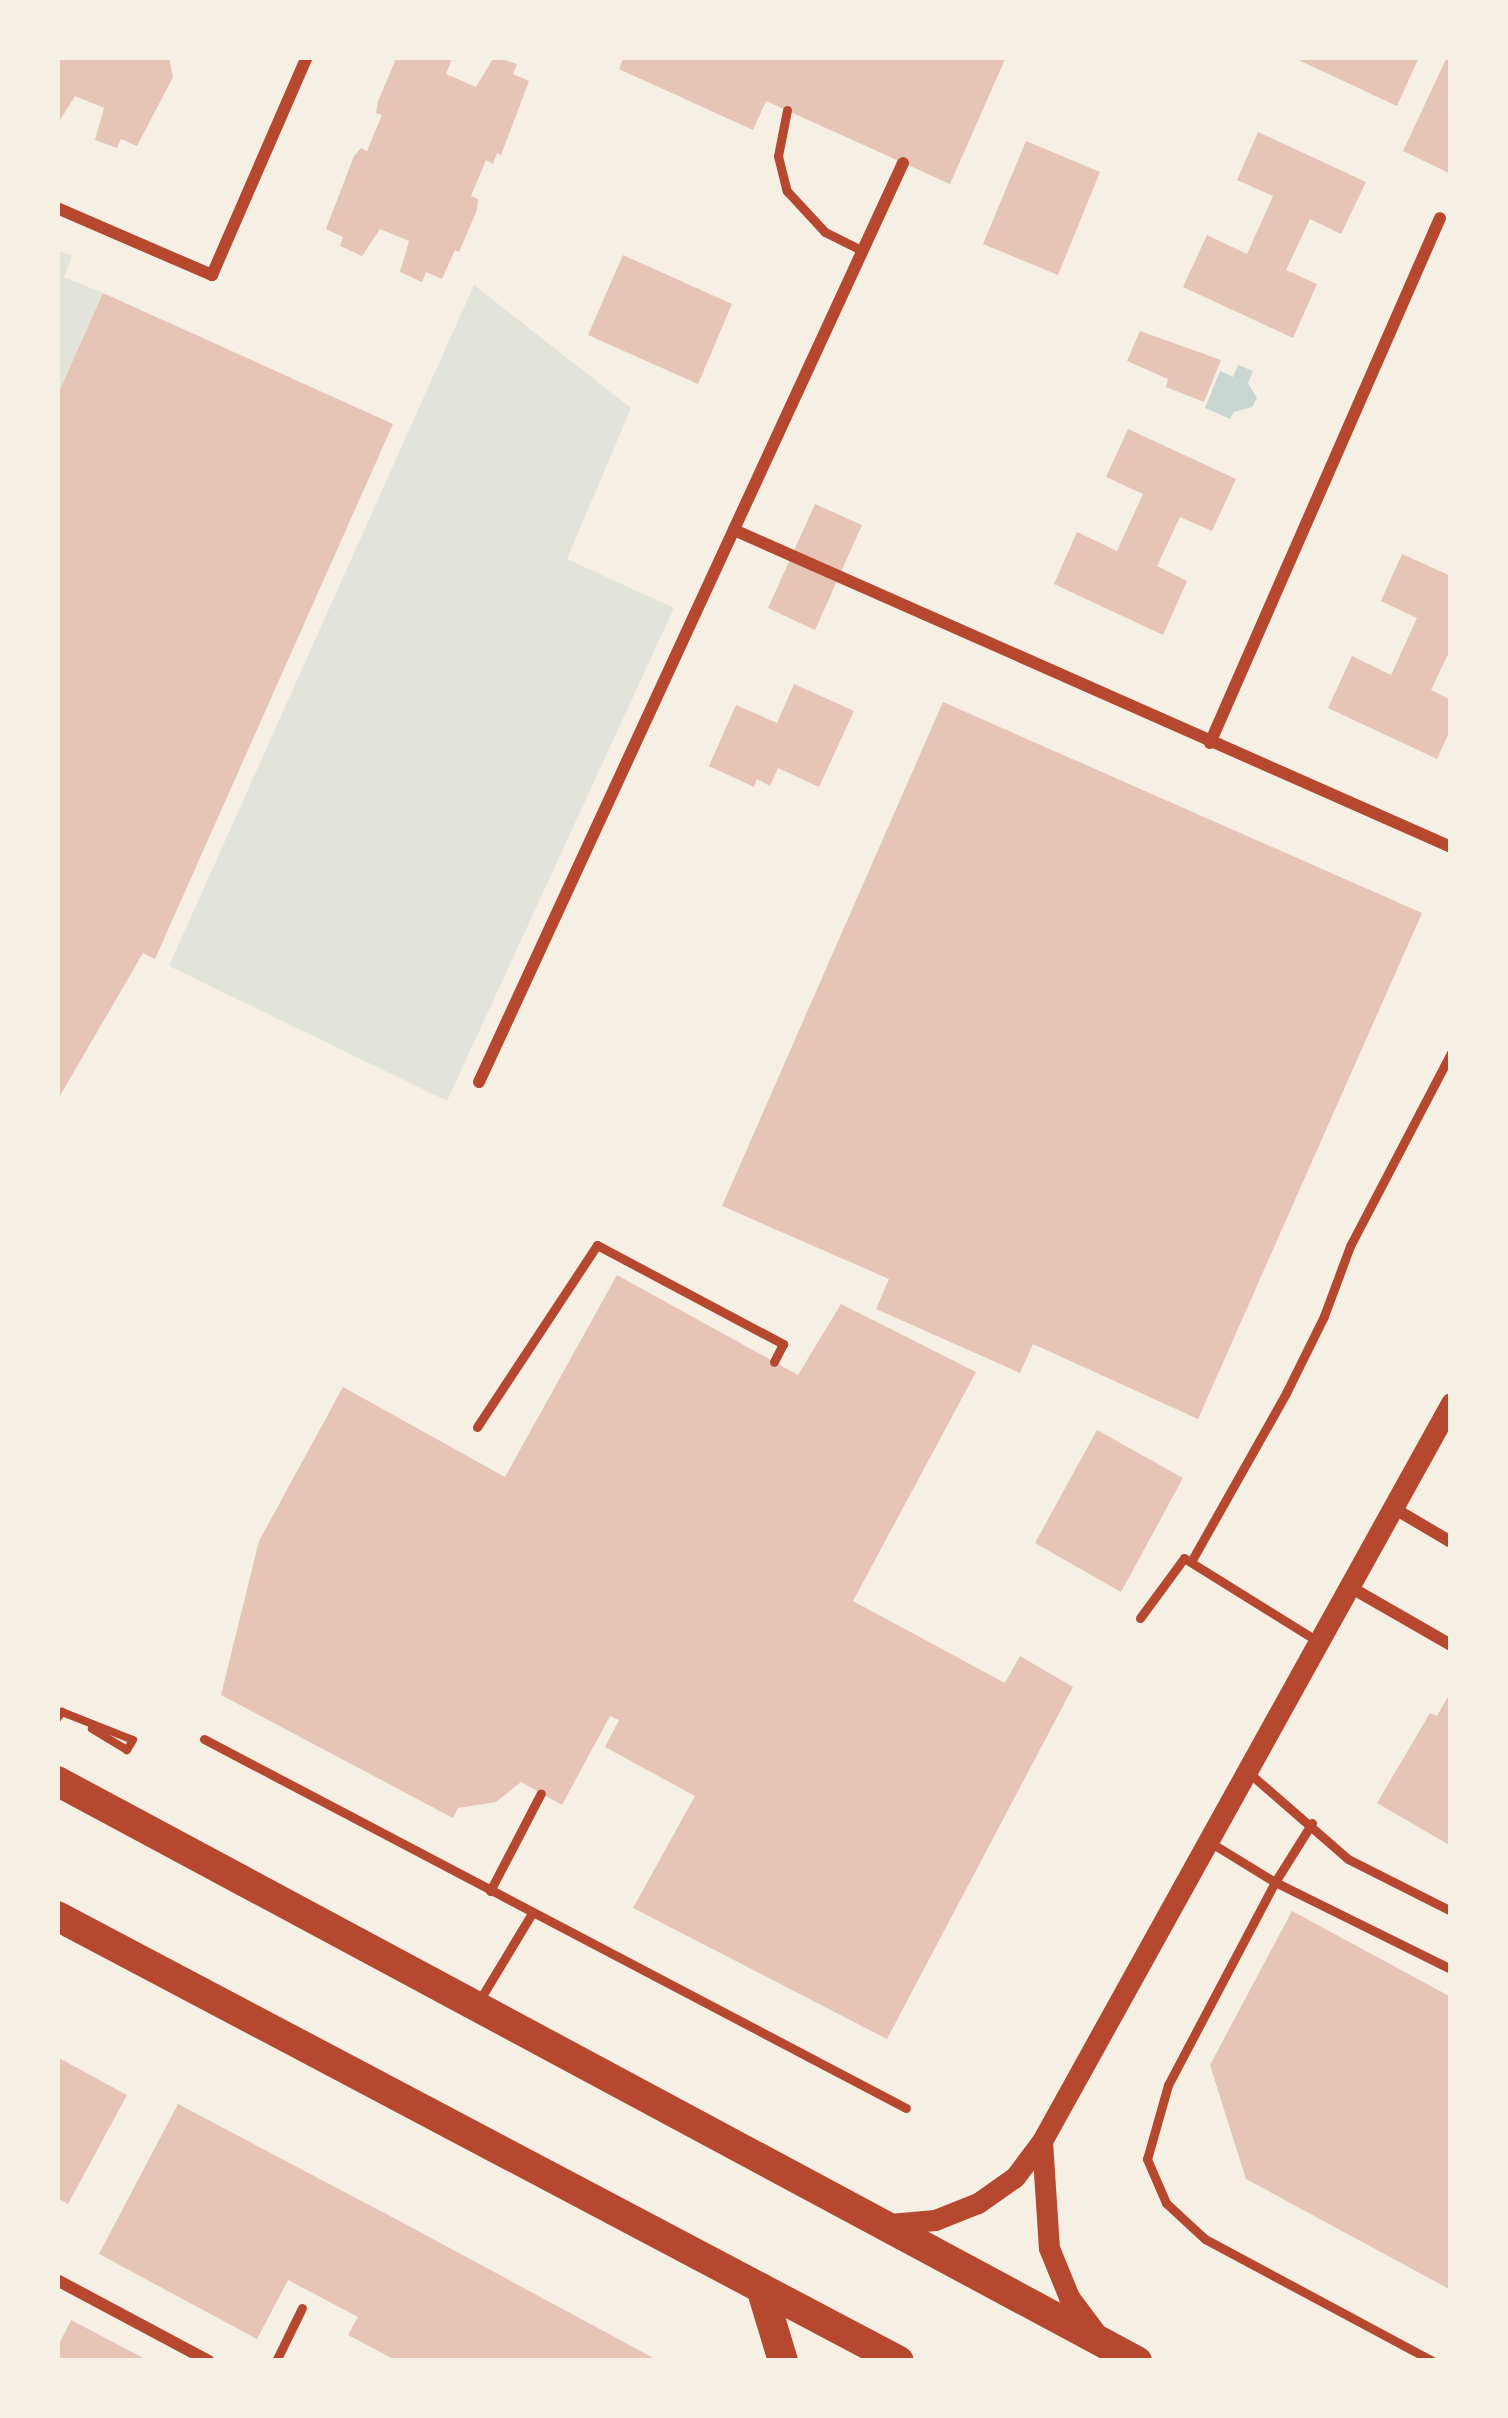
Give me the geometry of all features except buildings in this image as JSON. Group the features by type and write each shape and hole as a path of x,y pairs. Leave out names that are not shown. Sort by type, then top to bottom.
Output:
{"main road":[{"path":"57,1781 890,2224 1137,2361"},
{"path":"57,1916 761,2288 861,2352 898,2361"},
{"path":"761,2288 783,2361"}],"street":[{"path":"57,208 212,275 307,57"},
{"path":"479,1082 904,164"},
{"path":"1210,743 1440,218"},
{"path":"734,530 1451,847"},
{"path":"890,2224 935,2220 978,2203 1015,2176 1042,2141 1451,1403"},
{"path":"1395,1509 1451,1542"},
{"path":"1350,1587 1451,1645"},
{"path":"1042,2141 1049,2248 1069,2297 1100,2339"},
{"path":"57,2280 209,2361"}],"lane":[{"path":"787,110 778,156 787,190 825,232 863,251"},
{"path":"1192,1560 1286,1393 1324,1316 1350,1246 1451,1053"},
{"path":"477,1427 597,1245 783,1344 774,1362"},
{"path":"1140,1618 1178,1562 1192,1560 1319,1642"},
{"path":"204,1738 906,2108"},
{"path":"1247,1771 1348,1859 1451,1911"},
{"path":"490,1891 541,1793"},
{"path":"1312,1823 1275,1882 1168,2085 1147,2158 1166,2203 1205,2239 1433,2361"},
{"path":"1208,1841 1275,1882 1451,1969"},
{"path":"478,2005 532,1913"},
{"path":"276,2361 302,2308"}],"path":[{"path":"57,1719 62,1712 133,1740 127,1750 92,1729"}],"shaded area":[{"path":"57,250 72,256 64,277 103,293 57,396"},
{"path":"474,285 631,408 567,559 674,608 447,1101 169,966"},
{"path":"1238,365 1253,371 1248,383 1257,398 1252,407 1234,412 1230,419 1205,408 1220,371 1233,377"}]}
